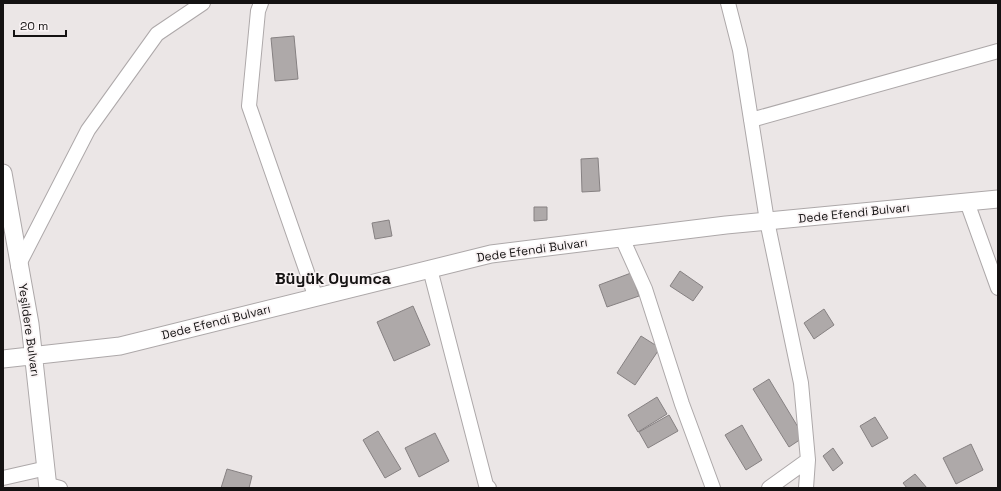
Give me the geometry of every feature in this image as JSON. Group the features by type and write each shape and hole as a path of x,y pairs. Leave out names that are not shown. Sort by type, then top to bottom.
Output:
{"street":[{"path":"19,266 88,130 157,34 203,3"},
{"path":"261,3 258,11 249,106 316,298"},
{"path":"728,3 740,50 767,221 801,383 808,460 806,488"},
{"path":"751,120 998,51"},
{"name":"Yeşildere Bulvarı","path":"3,173 30,324 47,468 52,487"},
{"name":"Dede Efendi Bulvarı","path":"3,359 120,346 491,254 767,221 998,198"},
{"path":"968,202 998,288"},
{"path":"622,238 645,289 682,404 713,488"},
{"path":"430,269 486,487"},
{"path":"769,488 808,460"},
{"path":"3,478 47,468"}],"building":[{"path":"294,36 298,79 275,81 271,38"},
{"path":"598,158 600,191 582,192 581,159"},
{"path":"534,207 547,207 547,220 534,221"},
{"path":"389,220 392,236 375,239 372,223"},
{"path":"680,271 703,287 693,301 670,286"},
{"path":"631,273 639,296 607,307 599,285"},
{"path":"413,306 430,345 394,361 377,322"},
{"path":"824,309 834,325 814,339 804,323"},
{"path":"641,336 660,348 635,385 617,373"},
{"path":"769,379 804,437 789,447 753,389"},
{"path":"657,397 667,414 638,432 628,415"},
{"path":"669,415 678,431 648,448 639,432"},
{"path":"875,417 888,438 872,447 860,426"},
{"path":"742,425 762,460 746,470 725,435"},
{"path":"378,431 401,469 385,478 363,440"},
{"path":"435,433 449,461 419,477 405,448"},
{"path":"971,444 983,470 956,484 943,458"},
{"path":"833,448 843,463 833,471 823,456"},
{"path":"227,469 252,476 249,488 221,488"},
{"path":"915,474 927,488 907,488 903,483"}],"district":[{"name":"Büyük Oyumca","path":"333,278"}]}
